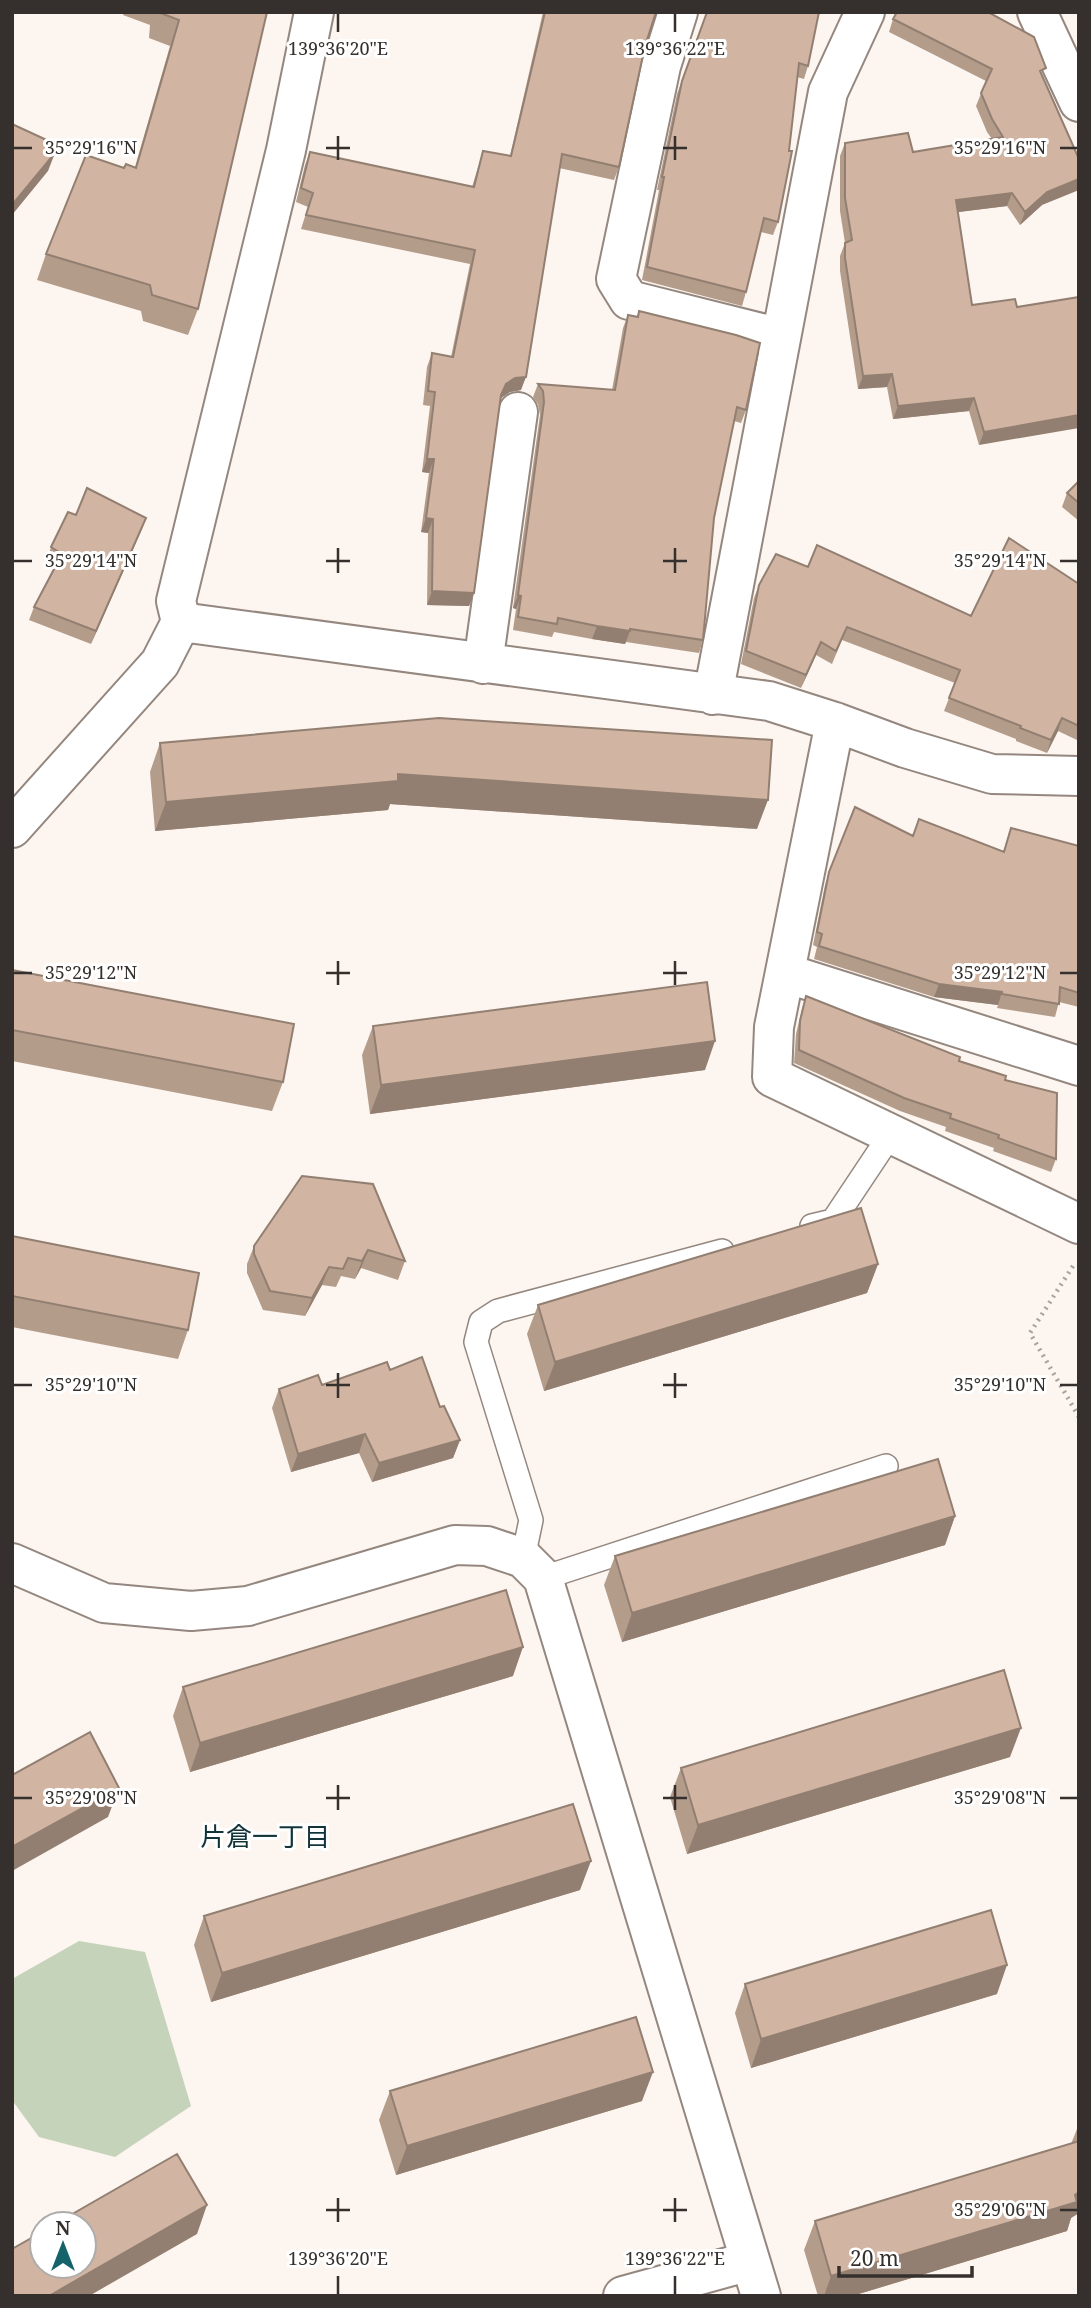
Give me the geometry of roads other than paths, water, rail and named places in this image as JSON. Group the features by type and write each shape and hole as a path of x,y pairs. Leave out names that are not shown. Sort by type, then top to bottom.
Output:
{"street":[{"path":"12,828 24,791 160,663 181,622 176,601 286,150 314,12"},
{"path":"678,12 661,66 616,279 629,300 781,338"},
{"path":"713,695 828,92 865,12"},
{"path":"1037,12 1079,103"},
{"path":"482,664 518,412"},
{"path":"181,622 769,701 905,748 992,774 1079,776"},
{"path":"835,722 774,1027 772,1077 1079,1224"},
{"path":"785,973 1079,1066"},
{"path":"18,1578 104,1603 191,1611 248,1606 455,1545 487,1546 533,1568 755,2279 623,2296"}],"lane":[{"path":"793,1231 834,1221 891,1134"},
{"path":"740,1246 498,1311 481,1322 477,1342 531,1520 533,1568 886,1466"}],"district":[{"name":"片倉一丁目","path":"265,1836"}]}
